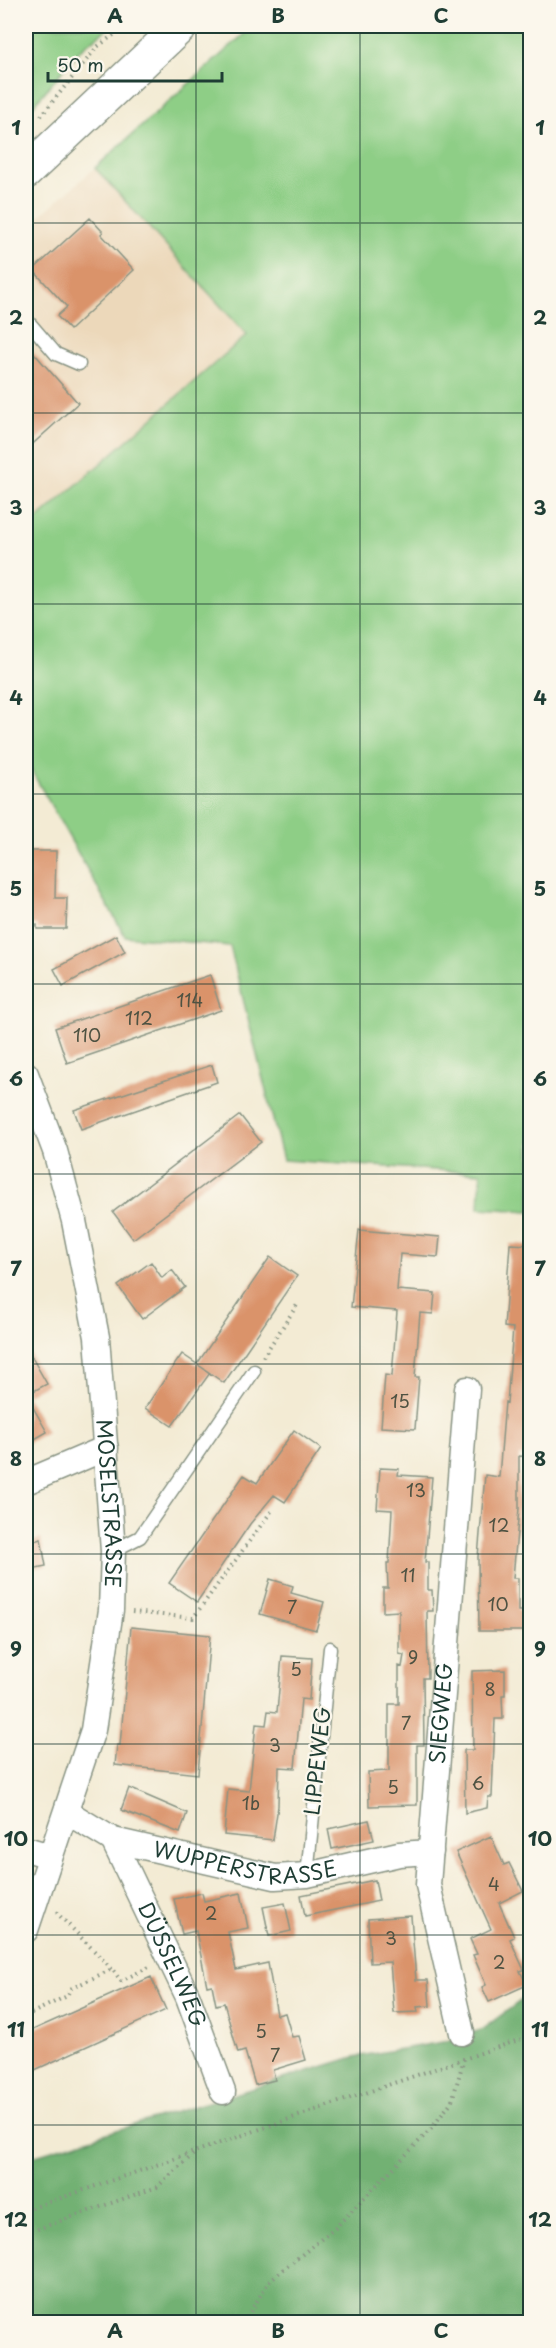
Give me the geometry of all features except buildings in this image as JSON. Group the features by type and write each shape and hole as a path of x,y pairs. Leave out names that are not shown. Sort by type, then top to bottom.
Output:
{"main road":[{"path":"26,172 181,26"}],"street":[{"name":"MOSELSTRASSE","path":"26,1930 93,1730 111,1610 113,1551 97,1336 74,1221 55,1151 28,1088"},
{"name":"SIEGWEG","path":"462,2033 428,1885 467,1389"},
{"path":"26,1482 106,1448"},
{"name":"WUPPERSTRASSE","path":"67,1812 113,1840 275,1878 307,1875 399,1854 431,1852"},
{"name":"DÜSSELWEG","path":"113,1840 188,1997 223,2092"},
{"path":"26,1849 50,1856"}],"lane":[{"path":"26,319 56,354 79,364"},
{"path":"113,1551 140,1538 254,1371"},
{"name":"LIPPEWEG","path":"307,1875 330,1648"}],"path":[{"path":"40,118 97,47 126,26"},
{"path":"254,1371 297,1305"},
{"path":"111,1610 193,1618 273,1509"},
{"path":"38,1893 121,1981 169,1957"},
{"path":"26,2016 67,1996 70,1989 112,1969"},
{"path":"26,2210 200,2148 531,2036"},
{"path":"244,2322 270,2280 335,2228 430,2129 452,2101 464,2060"},
{"path":"26,2233 157,2187 200,2148"}],"shaded area":[{"path":"95,168 248,335 26,529 26,228"}],"green space":[{"path":"26,26 111,26 81,49 26,114"},
{"path":"253,26 530,26 530,1211 479,1208 481,1173 283,1160 230,946 125,936 26,761 26,529 247,335 95,168"},
{"path":"530,1994 530,2322 26,2322 26,2158 354,2057 443,2042 481,2030"}]}
